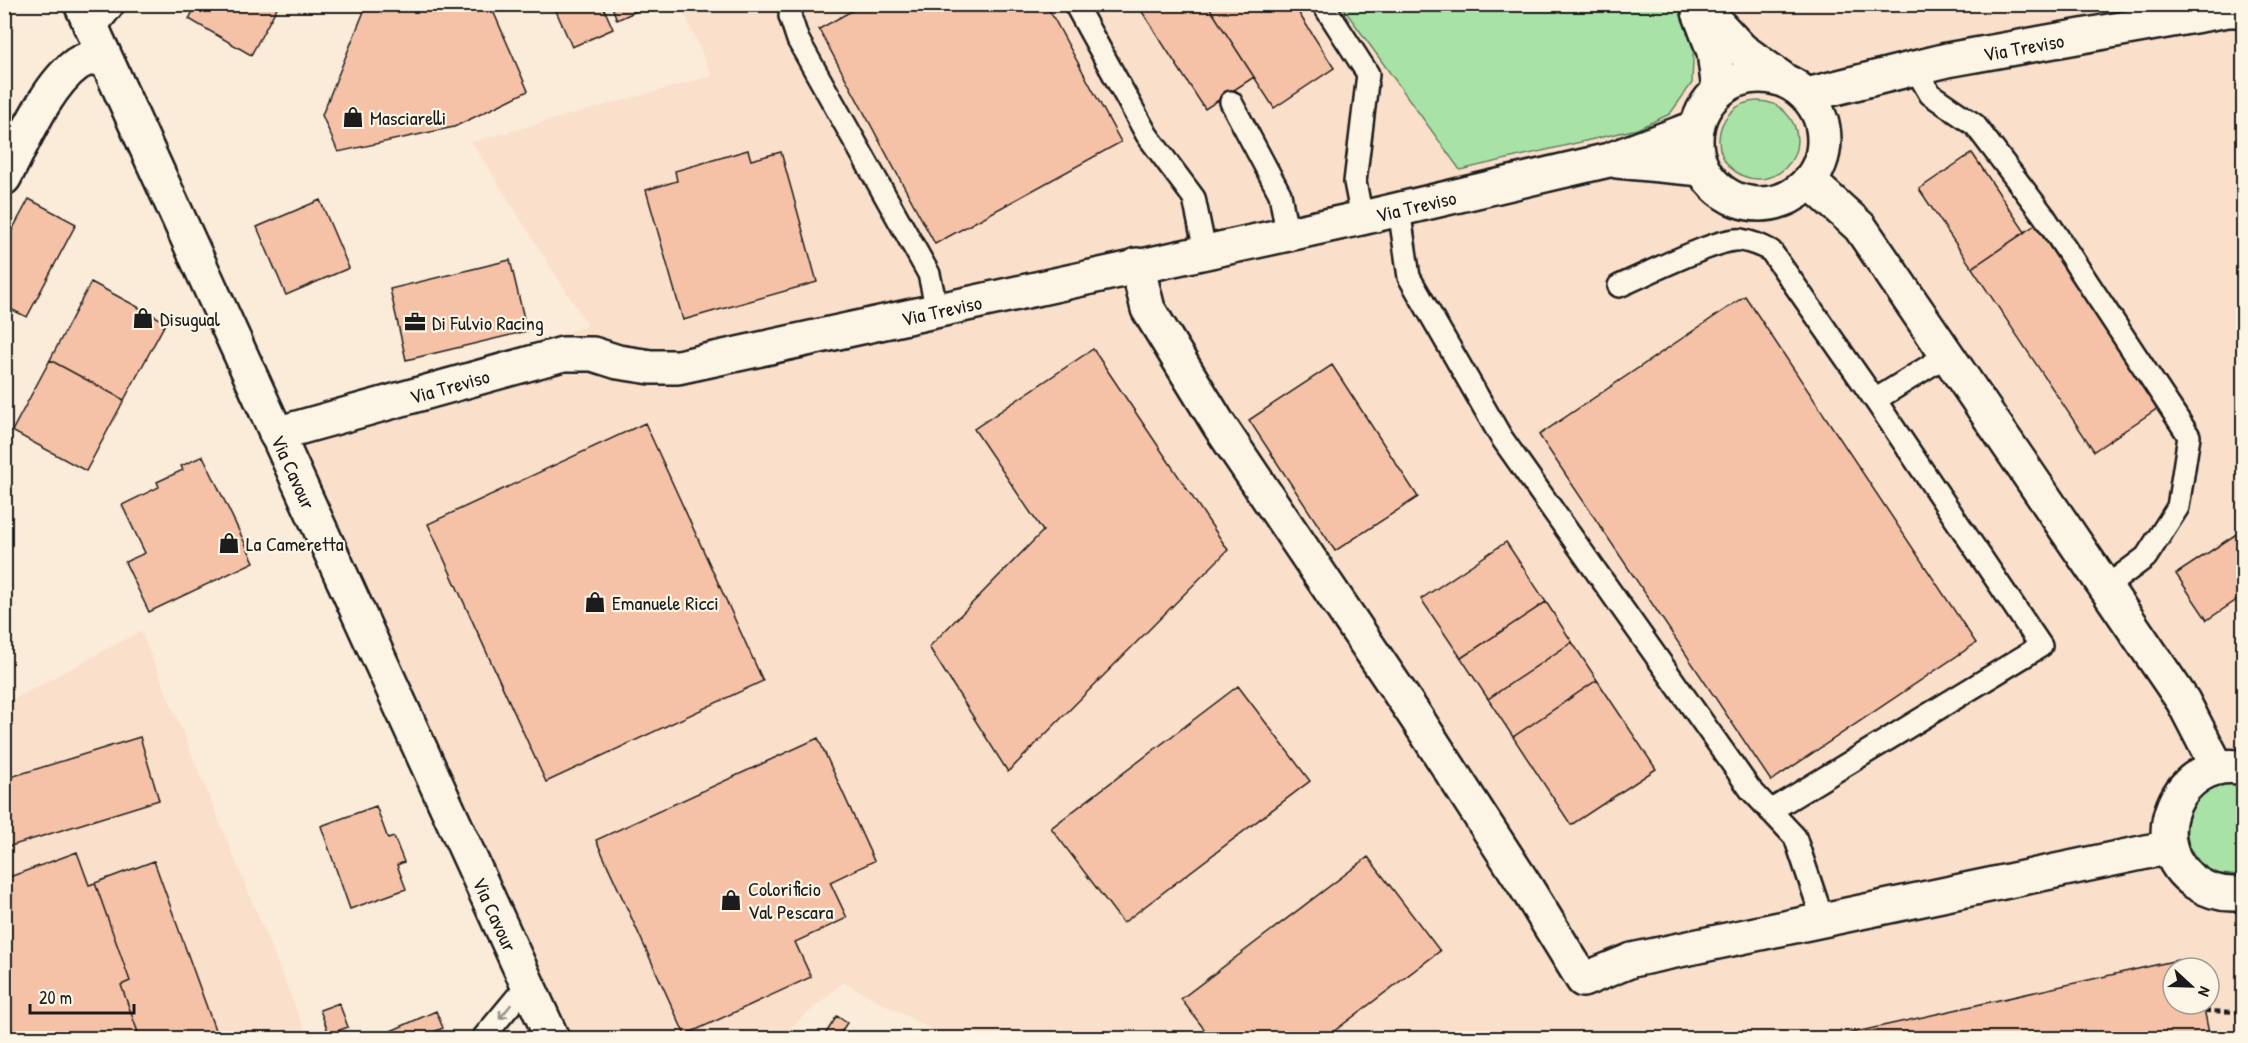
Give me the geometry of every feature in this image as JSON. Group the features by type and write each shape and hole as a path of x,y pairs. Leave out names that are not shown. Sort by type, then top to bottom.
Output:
{"street":[{"path":"1698,4 1742,50 1794,87 1817,110 1823,128 1824,147 1819,165 1809,181 1794,195 1773,203 1752,204 1732,198 1715,186 1702,169 1696,148 1697,127 1704,107 1719,90 1737,79 1760,75 1794,87"},
{"path":"1698,4 1714,52 1719,90"},
{"name":"Via Treviso","path":"1794,87 1915,68 1947,60 2228,10 2244,10"},
{"path":"4,177 52,89 79,63 95,22"},
{"name":"Via Cavour","path":"95,22 276,434 552,1038"},
{"name":"Via Treviso","path":"276,434 563,354 593,354 618,362 651,367 678,367 1137,265 1362,218 1609,160 1697,127"},
{"name":"Via Treviso","path":"1609,160 1702,169"},
{"path":"1809,181 1860,227 2230,768 2198,776 2182,789 2172,807 2168,826 2170,847 2176,864 2189,878 2205,889 2222,894 2244,893"},
{"path":"1137,265 1148,309 1219,425 1416,717 1583,980 1632,960 2170,847"}],"lane":[{"path":"793,4 790,16 798,40 929,274 937,310"},
{"path":"1075,4 1147,135 1194,198 1205,251"},
{"path":"1323,4 1368,74 1355,182 1362,218"},
{"path":"1915,68 1930,94 1976,126 2044,216 2189,436 2178,507 2146,557 2106,587"},
{"path":"1231,102 1280,194 1287,233"},
{"path":"1399,209 1409,277 1501,437 1750,789 1795,837 1823,920"},
{"path":"1619,286 1715,245 1739,240 1771,251 2041,646 1770,811"},
{"path":"1875,400 1947,355"},
{"path":"483,1038 527,985"}],"path":[{"path":"2221,1011 2244,1012"}],"shaded area":[{"path":"681,5 2243,5 2243,1038 948,1038 843,982 779,1038 573,1038 289,415 588,326 472,142 712,76"},
{"path":"141,631 308,1038 5,1038 5,704"}],"green space":[{"path":"1341,5 1676,5 1694,36 1692,83 1670,114 1637,129 1460,170"},
{"path":"1758,101 1773,104 1786,112 1794,125 1797,140 1794,155 1786,168 1773,176 1758,179 1743,176 1730,168 1722,155 1719,140 1722,125 1730,112 1743,104"},
{"path":"2229,782 2243,784 2243,873 2223,874 2206,868 2194,855 2188,840 2187,822 2193,806 2207,791"}],"building":[{"path":"197,4 279,4 251,55 189,19"},
{"path":"367,4 490,4 528,91 454,127 338,152 322,115"},
{"path":"553,4 602,4 613,29 572,47"},
{"path":"611,4 652,4 617,20"},
{"path":"864,4 1046,4 1121,142 935,244 819,29"},
{"path":"1137,4 1207,4 1254,77 1205,109"},
{"path":"1207,4 1293,4 1334,68 1274,108"},
{"path":"1932,4 1965,4 1933,12"},
{"path":"748,150 751,160 781,152 817,282 683,320 646,190 677,181 675,171"},
{"path":"1972,153 2025,232 1972,268 1919,189"},
{"path":"29,199 76,224 27,317 4,306 4,245"},
{"path":"320,200 349,268 286,295 257,227"},
{"path":"2035,225 2158,408 2094,451 1972,268"},
{"path":"510,260 527,331 406,360 390,289"},
{"path":"91,282 166,322 124,400 50,360"},
{"path":"1745,296 1976,643 1771,781 1539,435"},
{"path":"1093,349 1228,550 1008,772 929,647 1043,531 974,429"},
{"path":"50,360 124,400 86,471 12,431"},
{"path":"1332,365 1418,497 1335,551 1249,420"},
{"name":"Emanuele Ricci","path":"645,423 763,681 546,782 428,524"},
{"path":"203,456 254,562 149,612 125,562 145,553 122,505 159,487 157,482 183,470 181,466"},
{"path":"2244,529 2244,595 2207,620 2176,574"},
{"path":"1506,542 1546,602 1461,658 1421,599"},
{"path":"1546,602 1572,642 1488,699 1461,658"},
{"path":"1572,642 1597,680 1513,737 1488,699"},
{"path":"1597,680 1656,769 1571,825 1513,737"},
{"path":"1238,686 1310,781 1123,923 1051,828"},
{"path":"140,737 159,800 4,848 4,779"},
{"name":"Colorificio Val Pescara","path":"818,738 874,861 830,882 847,918 795,942 811,977 685,1035 596,840"},
{"path":"376,806 388,839 394,837 404,862 397,865 406,889 350,909 321,826"},
{"path":"77,852 89,885 95,883 130,981 121,985 140,1038 4,1038 4,879"},
{"path":"1368,857 1440,951 1325,1038 1211,1038 1181,999"},
{"path":"154,861 218,1038 140,1038 121,985 130,981 95,883"},
{"path":"2161,964 2161,1016 2205,1016 2210,1038 1829,1038"},
{"path":"339,1003 348,1027 329,1034 320,1010"},
{"path":"436,1011 443,1028 419,1038 375,1038"},
{"path":"837,1016 847,1023 837,1038 824,1036"}],"place":[{"name":"Masciarelli","path":"353,117"},
{"name":"Disugual","path":"143,318"},
{"name":"Di Fulvio Racing","path":"415,322"},
{"name":"La Cameretta","path":"229,543"},
{"name":"Emanuele Ricci","path":"595,602"},
{"name":"Colorificio Val Pescara","path":"731,900"}]}
